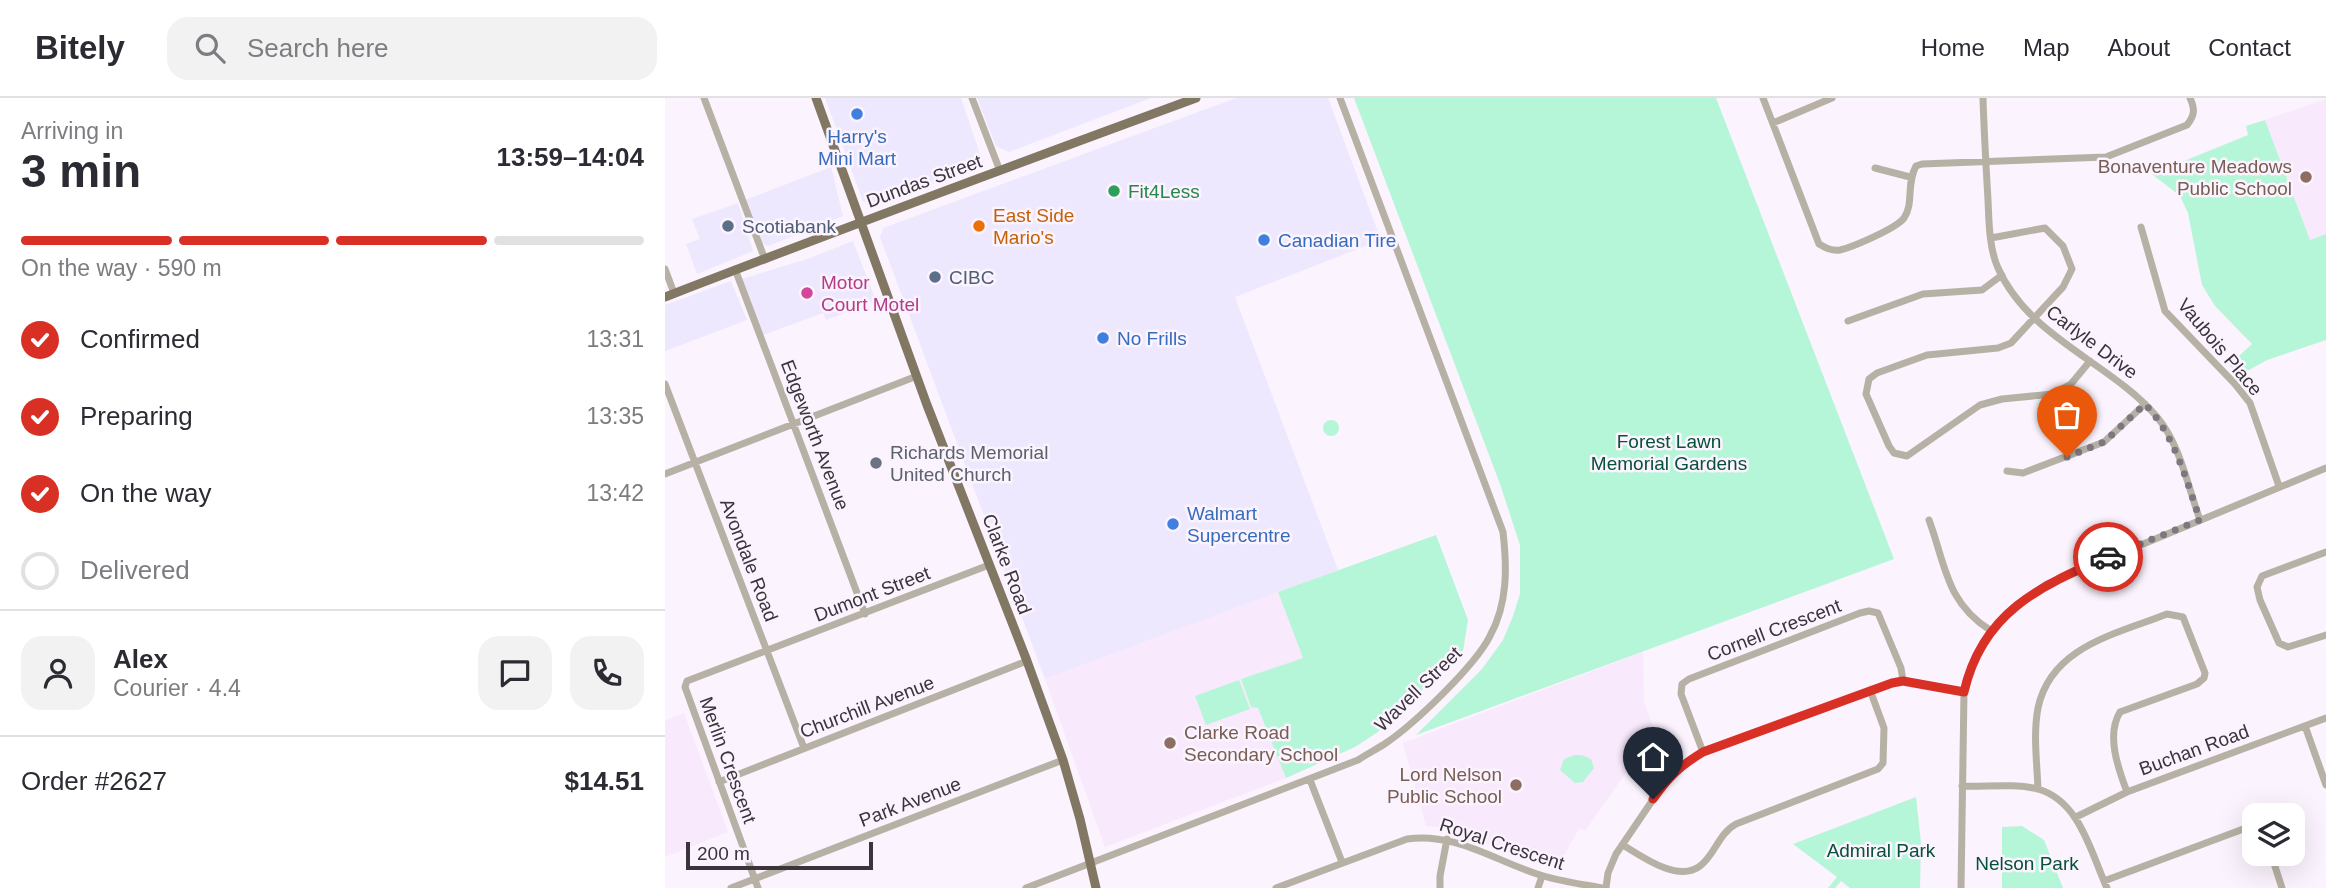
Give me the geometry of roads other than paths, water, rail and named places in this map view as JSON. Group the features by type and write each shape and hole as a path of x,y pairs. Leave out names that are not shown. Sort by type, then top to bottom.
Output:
{"main road":[{"name":"Clarke Road","path":"815,98 1063,760 1096,888"},
{"name":"Dundas Street","path":"669,295 764,257 1196,98"}],"street":[{"path":"704,98 764,257"},
{"path":"972,98 1000,171"},
{"name":"Wavell Street","path":"1026,888 1358,760 1387,743 1452,683 1490,636 1506,580 1503,532 1341,98"},
{"path":"1763,98 1819,244 1828,250 1840,250 1896,226 1909,209 1910,177 1916,166 2106,157 2187,125 2195,109 2190,98"},
{"path":"1773,123 1832,98"},
{"name":"Carlyle Drive","path":"1983,98 1991,238 1997,267 2012,292 2033,318 2135,394 2159,419 2174,446 2200,520"},
{"path":"1875,168 1910,177"},
{"name":"Vaubois Place","path":"2141,227 2165,311 2250,403 2279,486"},
{"path":"1991,238 2045,228 2063,246 2072,269 2063,287 2011,343 1927,355 1877,373 1870,379 1866,394 1894,453 1907,456 1980,405 2002,399 2053,394 2071,384 2089,361"},
{"path":"665,269 669,295"},
{"name":"Edgeworth Avenue","path":"735,269 865,614"},
{"path":"1848,321 1923,294 1982,290 2002,275"},
{"path":"665,474 917,376"},
{"name":"Avondale Road","path":"665,384 804,748"},
{"path":"2007,471 2023,473 2104,442 2145,404"},
{"path":"1961,888 1964,692 1967,679 1990,630 2015,606 2047,584 2326,468"},
{"path":"1929,520 1954,594 1976,621 1990,630"},
{"path":"2326,552 2262,576 2257,587 2279,643 2288,647 2326,635"},
{"name":"Dumont Street","path":"687,681 989,565"},
{"name":"Cornell Crescent","path":"1703,752 1681,694 1682,684 1860,613 1878,613 1901,668 1903,681"},
{"path":"2038,789 2036,727 2038,708 2046,682 2079,649 2167,614 2177,614 2183,617 2204,678 2197,684 2120,712 2113,723 2116,759 2127,792"},
{"name":"Churchill Avenue","path":"719,782 1027,661"},
{"name":"Merlin Crescent","path":"687,681 685,687 758,888"},
{"path":"1604,888 1608,873 1623,845 1669,776 1703,752 1870,690 1903,681 1964,692"},
{"path":"1623,845 1662,868 1688,870 1700,866 1727,830 1736,824 1878,769 1884,763 1884,728 1870,690"},
{"name":"Buchan Road","path":"2076,817 2127,792 2326,718"},
{"path":"2305,726 2326,785"},
{"name":"Park Avenue","path":"730,888 1063,760"},
{"path":"1310,780 1342,862"},
{"path":"1962,786 2038,789 2062,803 2076,817 2105,885 2242,830"},
{"name":"Royal Crescent","path":"1276,888 1342,862 1422,836 1447,839 1542,876 1604,888"},
{"path":"1440,888 1447,839"},
{"path":"2275,866 2282,888"},
{"path":"1538,888 1542,876"}],"place":[{"name":"Harry's Mini Mart","path":"857,114"},
{"name":"Bonaventure Meadows Public School","path":"2306,177"},
{"name":"Fit4Less","path":"1114,191"},
{"name":"Scotiabank","path":"728,226"},
{"name":"East Side Mario's","path":"979,226"},
{"name":"Canadian Tire","path":"1264,240"},
{"name":"CIBC","path":"935,277"},
{"name":"Motor Court Motel","path":"807,293"},
{"name":"No Frills","path":"1103,338"},
{"name":"Richards Memorial United Church","path":"876,463"},
{"name":"Walmart Supercentre","path":"1173,524"},
{"name":"Clarke Road Secondary School","path":"1170,743"},
{"name":"Lord Nelson Public School","path":"1516,785"}],"park label":[{"name":"Forest Lawn Memorial Gardens","path":"1669,452"},
{"name":"Admiral Park","path":"1881,850"},
{"name":"Nelson Park","path":"2027,863"}]}
